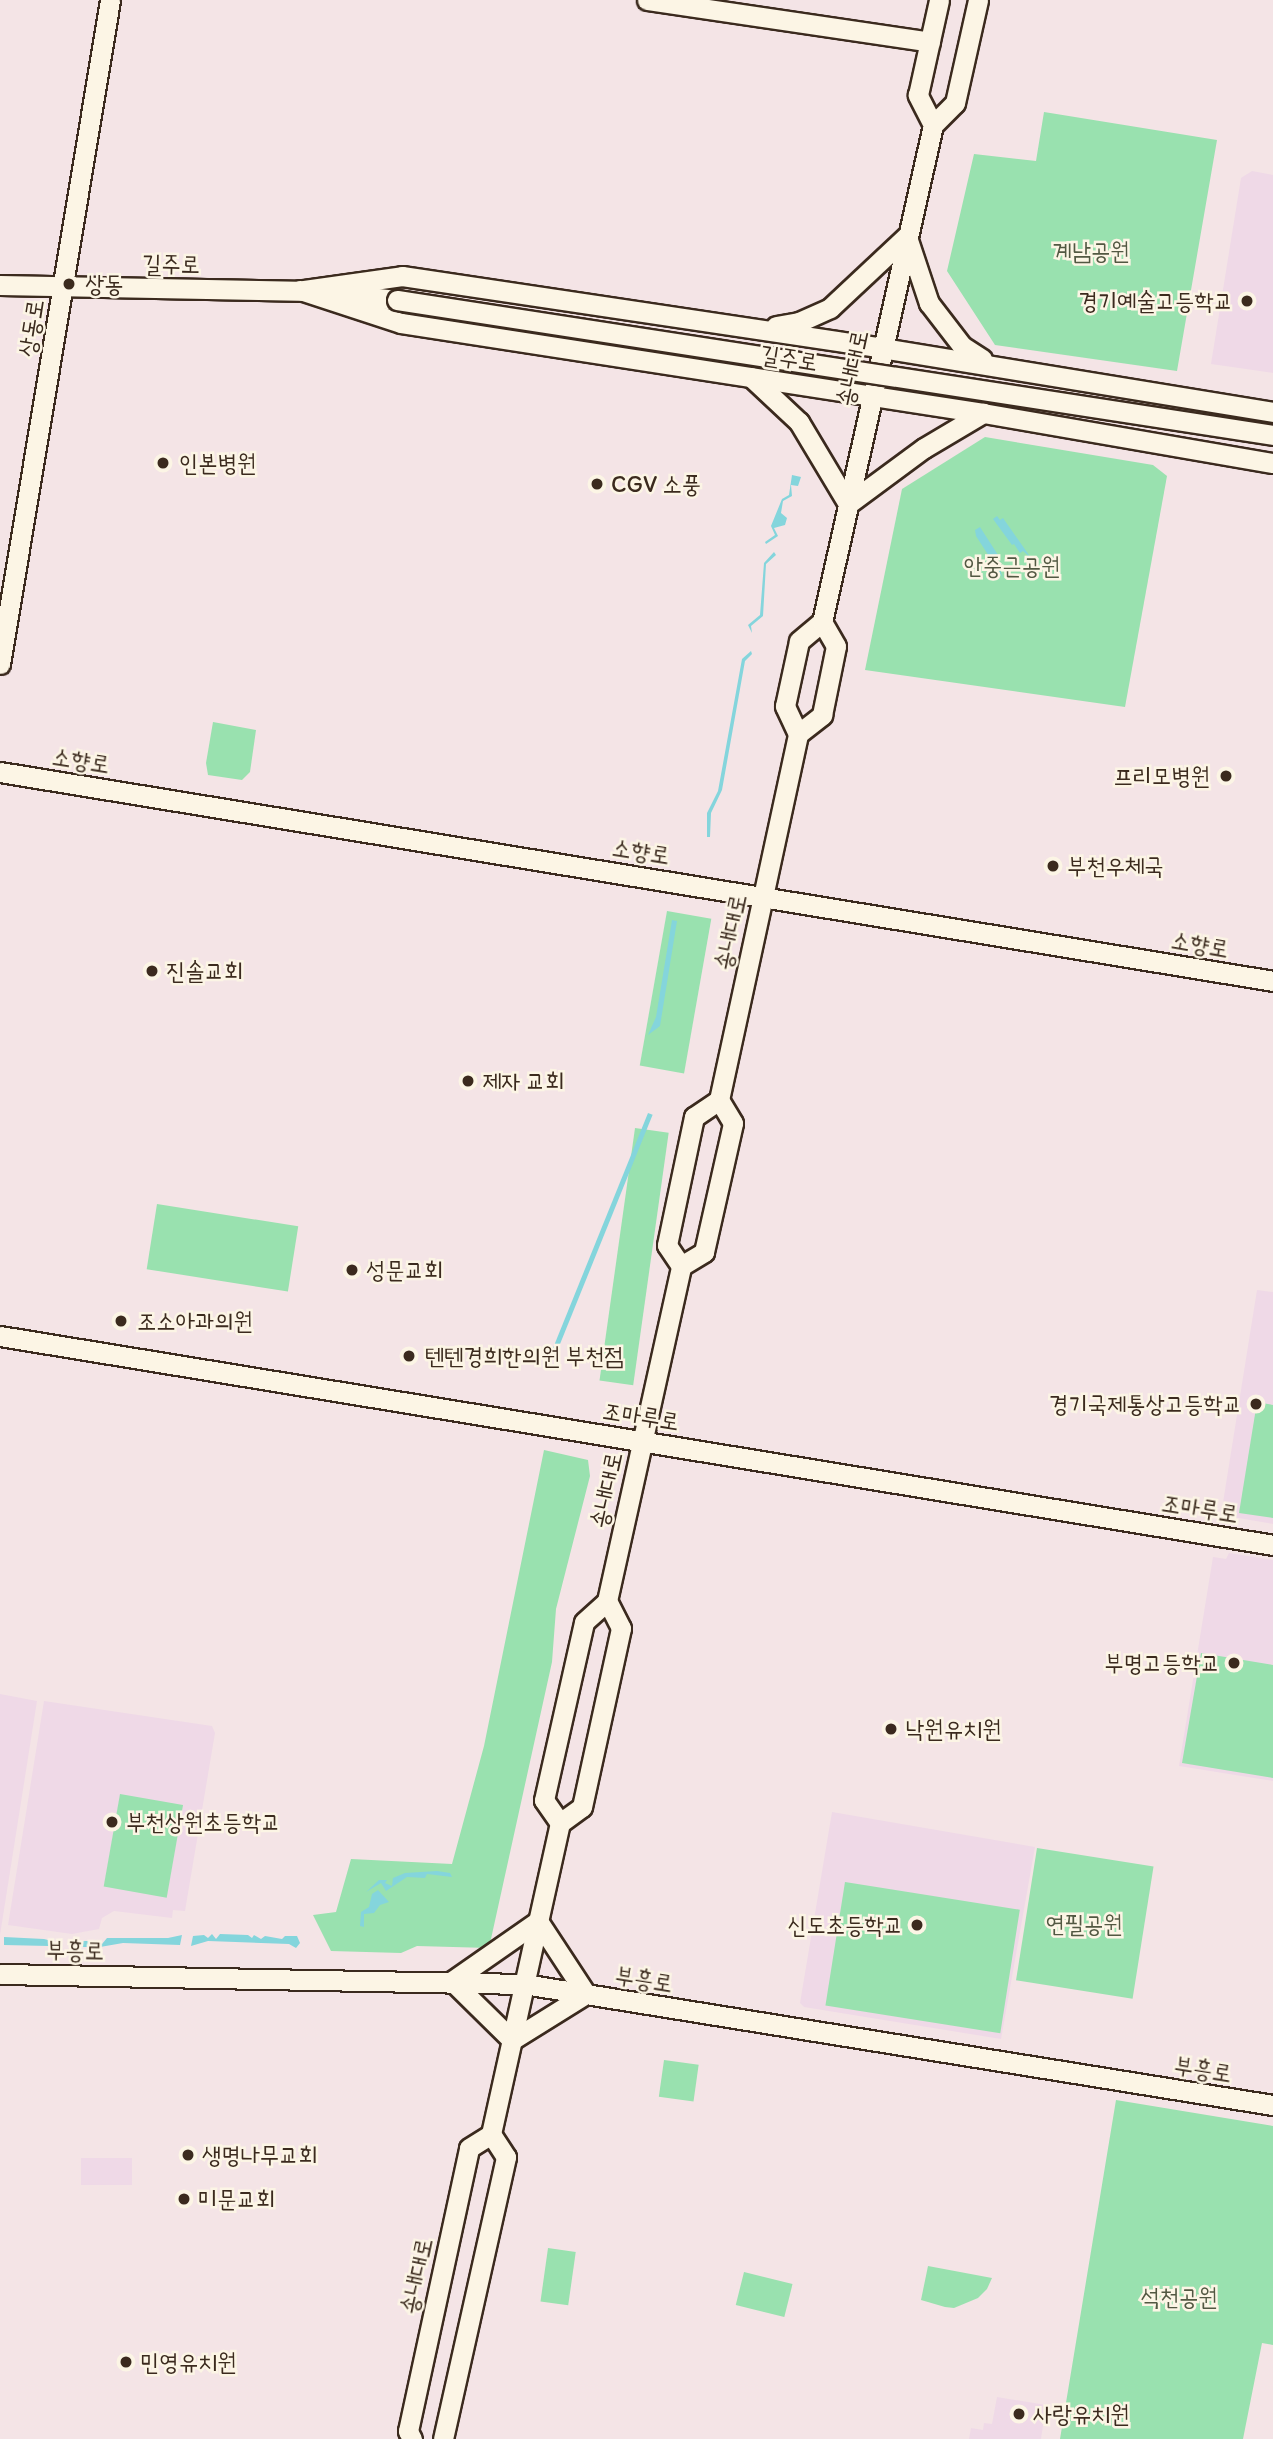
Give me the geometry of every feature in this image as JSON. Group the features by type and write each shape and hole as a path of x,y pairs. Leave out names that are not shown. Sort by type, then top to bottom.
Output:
{"street":[{"name":"상동로","path":"0,664 110,0"},
{"path":"648,0 930,42"},
{"path":"933,125 918,95 939,0"},
{"name":"송내대로","path":"822,622 933,125 955,103 978,0"},
{"path":"757,329 799,322 830,307 907,236 929,303 962,346 990,365"},
{"name":"길주로","path":"300,290 402,276 882,348 1273,412"},
{"name":"길주로","path":"0,285 300,290 397,300 1273,435"},
{"name":"길주로","path":"300,290 401,323 872,395 1273,463"},
{"path":"757,329 779,343 774,368 751,377 799,422 848,504 924,448 983,413 962,396 965,371 990,365"},
{"path":"822,622 836,646 822,715 798,734 785,706 796,654 799,641 822,622"},
{"name":"송내대로","path":"719,1100 798,734"},
{"name":"소향로","path":"0,772 1273,981"},
{"path":"719,1100 733,1123 704,1252 681,1266 667,1245 694,1117 719,1100"},
{"name":"송내대로","path":"607,1601 681,1266"},
{"name":"조마루로","path":"0,1336 1273,1545"},
{"path":"443,2439 506,2157 491,2134 560,1823 582,1807 621,1628 607,1601 584,1622 544,1800 560,1823"},
{"path":"512,2040 452,1981 538,1921"},
{"path":"512,2040 586,1994 538,1921"},
{"name":"부흥로","path":"0,1974 524,1984 1273,2105"},
{"name":"송내대로","path":"412,2439 408,2431 469,2148 491,2134"}],"shaded area":[{"name":"경기예술고등학교","path":"1252,171 1273,175 1273,373 1211,364 1241,178"},
{"name":"경기국제통상고등학교","path":"1257,1290 1273,1292 1273,1524 1221,1515"},
{"name":"부명고등학교","path":"1229,1553 1273,1560 1273,1781 1179,1766 1213,1557 1226,1559"},
{"path":"0,1694 37,1701 0,1935"},
{"name":"부천상원초등학교","path":"44,1701 212,1726 215,1733 185,1911 173,1910 172,1918 114,1911 102,1918 99,1929 72,1934 8,1925"},
{"name":"신도초등학교","path":"832,1812 1035,1847 1001,2039 804,2007 800,2003"},
{"path":"81,2158 132,2158 132,2185 81,2185"},
{"name":"사랑유치원","path":"997,2397 1046,2405 1041,2439 969,2439 971,2428 983,2430 984,2423 992,2424"}],"green space":[{"name":"계남공원","path":"1044,112 1217,140 1177,371 995,345 947,271 974,154 1036,161"},
{"name":"안중근공원","path":"985,437 1153,465 1167,476 1125,707 865,670 902,489"},
{"path":"213,722 256,730 250,772 242,780 208,775 206,763"},
{"path":"667,911 711,919 684,1073 640,1066"},
{"path":"635,1128 669,1133 633,1385 600,1381"},
{"path":"157,1204 298,1226 288,1292 147,1269"},
{"path":"1257,1402 1273,1405 1273,1518 1239,1513"},
{"path":"544,1450 588,1460 590,1476 556,1609 552,1662 489,1948 417,1946 401,1953 331,1951 313,1915 336,1912 351,1859 452,1864 484,1746"},
{"path":"1201,1653 1273,1665 1273,1778 1182,1763"},
{"path":"120,1794 183,1805 167,1898 104,1887"},
{"name":"연필공원","path":"1037,1848 1154,1866 1133,1999 1016,1980"},
{"path":"845,1882 1020,1910 1000,2033 825,2005"},
{"path":"664,2060 699,2065 694,2102 659,2097"},
{"name":"석천공원","path":"1116,2100 1273,2126 1273,2345 1262,2343 1243,2439 1060,2439"},
{"path":"548,2248 576,2252 568,2305 540,2301"},
{"path":"928,2266 992,2278 987,2289 978,2298 954,2308 945,2307 921,2300"},
{"path":"744,2272 793,2284 784,2317 736,2305"}],"water":[{"path":"792,475 801,477 798,486 791,485 792,496 783,501 781,513 787,518 785,525 774,528 778,536 766,544 765,542 775,535 771,526 782,499 789,495"},
{"path":"997,516 1000,520 1003,518 1031,558 1012,545 993,519"},
{"path":"980,527 998,555 996,557 1002,566 999,567 1003,578 976,536 975,530"},
{"path":"774,552 776,555 766,564 763,616 751,626 752,633 748,625 760,615 764,563"},
{"path":"751,651 752,654 745,661 722,790 711,813 710,837 707,837 707,813 718,791 742,659"},
{"path":"672,920 677,921 660,1026 648,1035 656,1017"},
{"path":"648,1113 653,1115 555,1357 550,1355"},
{"path":"405,1873 450,1873 452,1877 427,1874 425,1878 407,1877 386,1891 381,1883 366,1892 379,1880 387,1880 385,1883 392,1886 393,1878"},
{"path":"378,1890 389,1902 380,1905 374,1913 364,1914 364,1927 360,1926 361,1912 369,1907 372,1894"},
{"path":"212,1934 216,1939 220,1934 248,1935 252,1938 254,1935 261,1939 265,1936 282,1939 285,1936 297,1936 300,1943 296,1948 289,1944 208,1941 191,1946 193,1936 204,1935 208,1938"},
{"path":"182,1935 180,1945 123,1943 80,1947 82,1941 99,1941 102,1944 107,1938 168,1938"},
{"path":"4,1937 44,1939 48,1940 49,1946 4,1945"}],"place":[{"name":"상동","path":"69,284"},
{"name":"경기예술고등학교","path":"1247,301"},
{"name":"인본병원","path":"163,463"},
{"name":"CGV 소풍","path":"597,484"},
{"name":"프리모병원","path":"1226,776"},
{"name":"부천우체국","path":"1053,866"},
{"name":"진솔교회","path":"152,971"},
{"name":"제자 교회","path":"468,1081"},
{"name":"성문교회","path":"352,1270"},
{"name":"조소아과의원","path":"121,1321"},
{"name":"텐텐경희한의원 부천점","path":"409,1356"},
{"name":"경기국제통상고등학교","path":"1256,1404"},
{"name":"부명고등학교","path":"1234,1663"},
{"name":"낙원유치원","path":"891,1729"},
{"name":"부천상원초등학교","path":"112,1822"},
{"name":"신도초등학교","path":"917,1925"},
{"name":"생명나무교회","path":"188,2155"},
{"name":"미문교회","path":"184,2199"},
{"name":"민영유치원","path":"126,2362"},
{"name":"사랑유치원","path":"1019,2414"}]}
